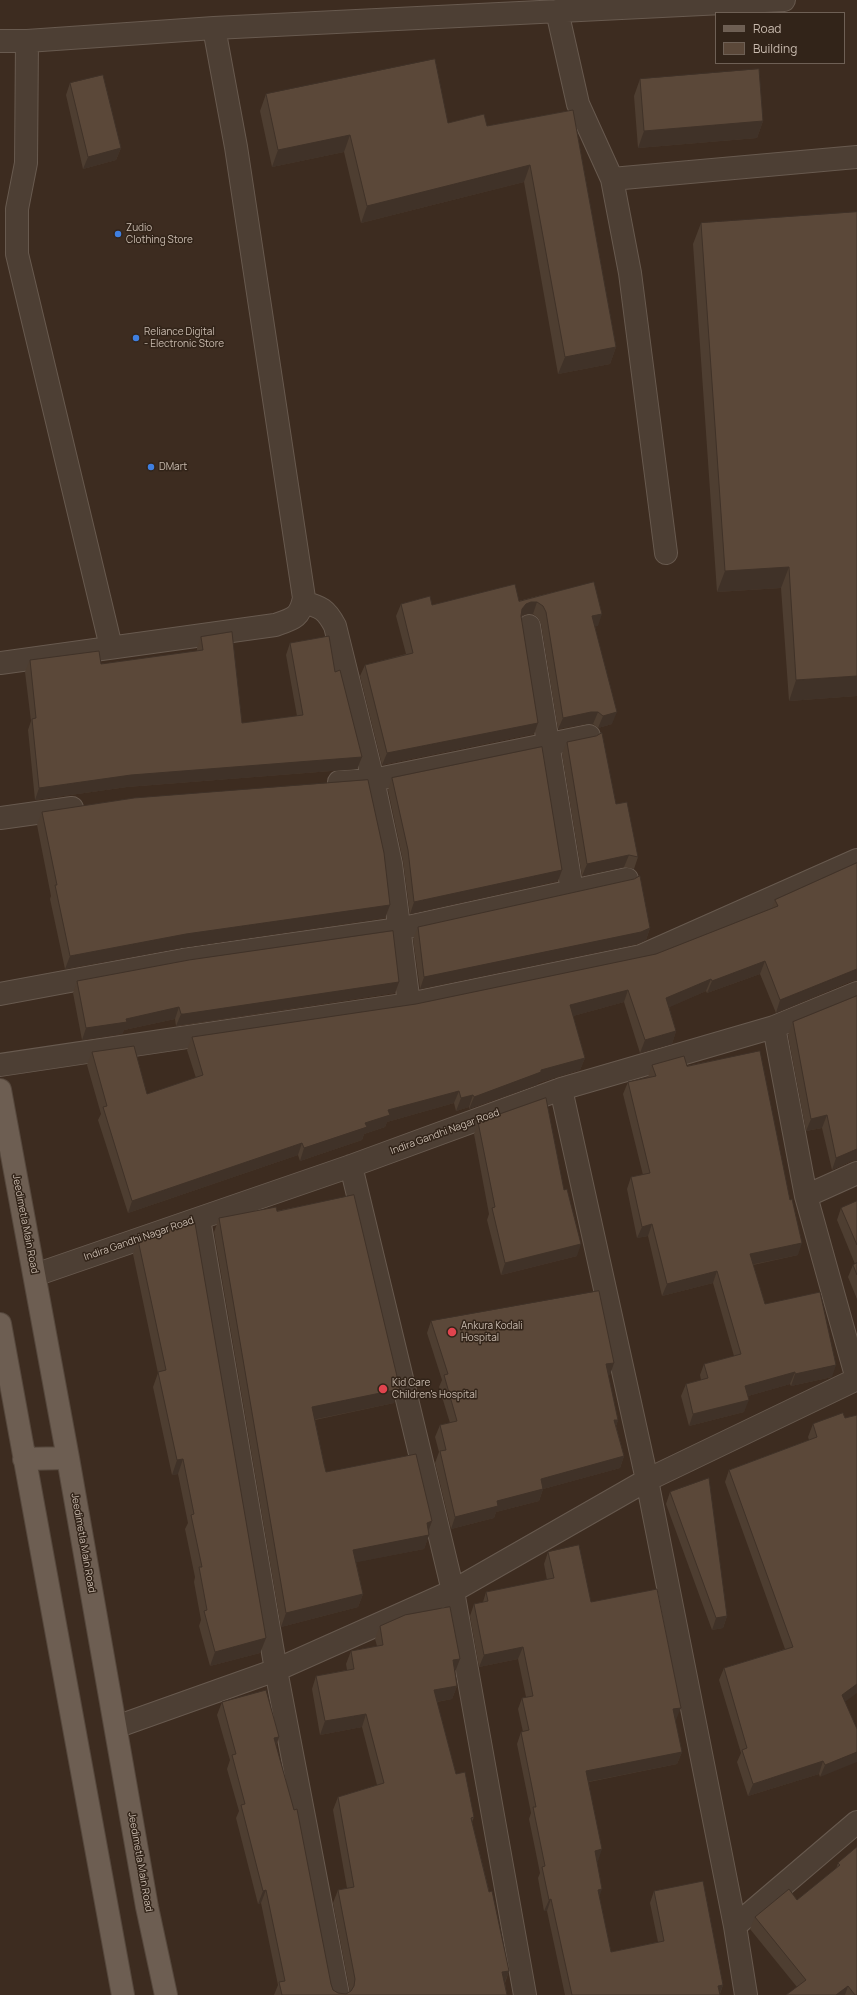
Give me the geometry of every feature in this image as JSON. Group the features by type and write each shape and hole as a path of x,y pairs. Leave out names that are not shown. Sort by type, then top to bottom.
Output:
{"main road":[{"name":"Jeedimetla Main Road","path":"0,1090 68,1458 147,1907 166,1995"},
{"path":"0,1324 122,1995"},
{"path":"24,1459 68,1458"}],"street":[{"path":"0,41 27,41 214,28 784,0"},
{"path":"557,11 578,104 612,179 630,273 666,553"},
{"path":"0,663 275,624 292,619 301,611 303,602 236,147 214,28"},
{"path":"27,41 26,163 17,209 17,254 111,648"},
{"path":"612,179 857,157"},
{"path":"303,602 320,607 328,613 335,626 373,780 391,864 409,1004"},
{"path":"529,626 572,891"},
{"path":"318,784 373,780 589,736"},
{"path":"0,818 91,805"},
{"path":"0,1065 409,1004 641,956 857,860"},
{"path":"0,994 183,960 399,929 627,879"},
{"name":"Indira Gandhi Nagar Road","path":"34,1275 351,1166 561,1089 774,1027 857,993"},
{"path":"116,1727 276,1670 453,1591 647,1480 857,1379 806,1196 774,1027"},
{"path":"561,1089 647,1480 735,1926 746,1995"},
{"path":"351,1166 453,1591 525,1995"},
{"path":"806,1196 857,1173"},
{"path":"199,1219 276,1670 338,1995"},
{"path":"735,1926 857,1822"}],"building":[{"path":"435,59 448,123 484,114 487,126 573,110 616,347 565,357 530,165 367,206 350,135 278,150 266,94"},
{"path":"759,69 763,121 644,131 640,79"},
{"path":"103,75 121,148 88,157 70,83"},
{"path":"857,212 857,676 796,680 789,567 725,571 701,223"},
{"path":"594,582 602,614 592,616 617,712 603,716 598,712 591,712 563,718 546,612 543,606 537,602 531,602 526,604 522,609 521,616 538,723 387,753 365,665 413,653 401,604 430,596 432,605 515,584 519,601"},
{"path":"232,632 242,723 303,715 290,643 329,636 335,672 340,670 362,757 131,775 39,788 32,719 36,718 30,660 99,651 101,664 203,650 201,637"},
{"path":"602,733 616,804 627,802 638,857 629,855 587,864 567,742 596,736"},
{"path":"542,747 562,870 414,902 408,850 392,778"},
{"path":"368,780 384,853 390,905 186,934 70,956 42,812 134,798"},
{"path":"857,863 857,969 780,1000 765,961 712,981 711,979 666,998 676,1031 645,1040 628,990 570,1005 585,1058 541,1070 541,1072 474,1097 473,1095 461,1098 459,1091 388,1110 390,1115 365,1123 367,1127 304,1148 302,1143 132,1201 103,1107 107,1106 92,1052 134,1046 147,1094 203,1075 192,1037 416,1004 656,954 778,906 775,900"},
{"path":"640,876 650,928 641,932 424,977 418,927 634,879"},
{"path":"393,931 399,982 184,1014 181,1014 179,1007 126,1019 127,1022 86,1028 77,981 189,960"},
{"path":"857,996 857,1149 836,1158 827,1115 811,1119 793,1022"},
{"path":"760,1051 790,1200 792,1199 802,1243 750,1254 765,1304 820,1292 836,1365 795,1374 795,1372 745,1386 749,1400 693,1414 686,1384 708,1378 704,1364 741,1354 717,1271 667,1284 652,1224 642,1227 631,1177 650,1173 628,1082 656,1076 652,1065 684,1056 687,1066"},
{"path":"546,1098 564,1190 567,1189 581,1244 505,1263 492,1208 495,1207 478,1122"},
{"path":"354,1195 400,1389 312,1407 324,1464 326,1472 416,1454 432,1521 427,1523 429,1535 353,1550 363,1594 286,1613 219,1218 276,1207 277,1211"},
{"path":"857,1201 857,1245 841,1208"},
{"path":"195,1223 266,1638 215,1652 204,1611 207,1610 199,1567 202,1567 191,1515 194,1514 183,1459 177,1460 158,1372 166,1370 138,1240 179,1226"},
{"path":"857,1263 857,1275 853,1265"},
{"path":"599,1291 614,1363 606,1364 618,1420 614,1420 624,1456 541,1479 543,1489 497,1501 498,1506 455,1517 440,1451 446,1450 440,1425 457,1421 444,1375 448,1374 431,1321"},
{"path":"843,1413 845,1418 857,1415 857,1684 842,1695 857,1729 857,1752 825,1765 823,1761 753,1784 742,1750 747,1748 724,1668 793,1647 729,1470 817,1437 813,1424"},
{"path":"709,1478 727,1616 716,1618 670,1492"},
{"path":"579,1545 591,1602 657,1589 681,1708 673,1709 682,1752 586,1771 602,1849 595,1851 602,1889 598,1890 611,1952 664,1941 654,1891 703,1881 723,1985 718,1986 720,1995 572,1995 551,1899 549,1900 542,1867 545,1866 533,1807 536,1807 521,1732 529,1730 522,1698 533,1696 523,1647 484,1655 474,1604 488,1601 486,1592 554,1578 548,1552"},
{"path":"450,1607 460,1659 453,1660 457,1686 434,1690 456,1774 465,1772 474,1817 471,1818 489,1892 492,1891 509,1971 502,1972 507,1995 282,1995 279,1982 285,1981 266,1890 263,1891 241,1805 245,1804 232,1755 236,1754 222,1702 266,1690 279,1737 274,1738 294,1810 297,1809 331,1984 333,1990 338,1993 346,1994 351,1991 354,1986 355,1979 338,1890 354,1887 338,1797 384,1783 366,1714 325,1721 316,1676 354,1669 351,1651 383,1645 380,1626 405,1615"},
{"path":"857,1847 857,1995 855,1995 848,1986 836,1995 786,1995 806,1980 755,1917 789,1889 797,1900 840,1865 838,1863"}],"place":[{"name":"Zudio Clothing Store","path":"118,234"},
{"name":"Reliance Digital - Electronic Store","path":"136,338"},
{"name":"DMart","path":"151,467"},
{"name":"Ankura Kodali Hospital","path":"452,1332"},
{"name":"Kid Care Children's Hospital","path":"383,1389"}]}
